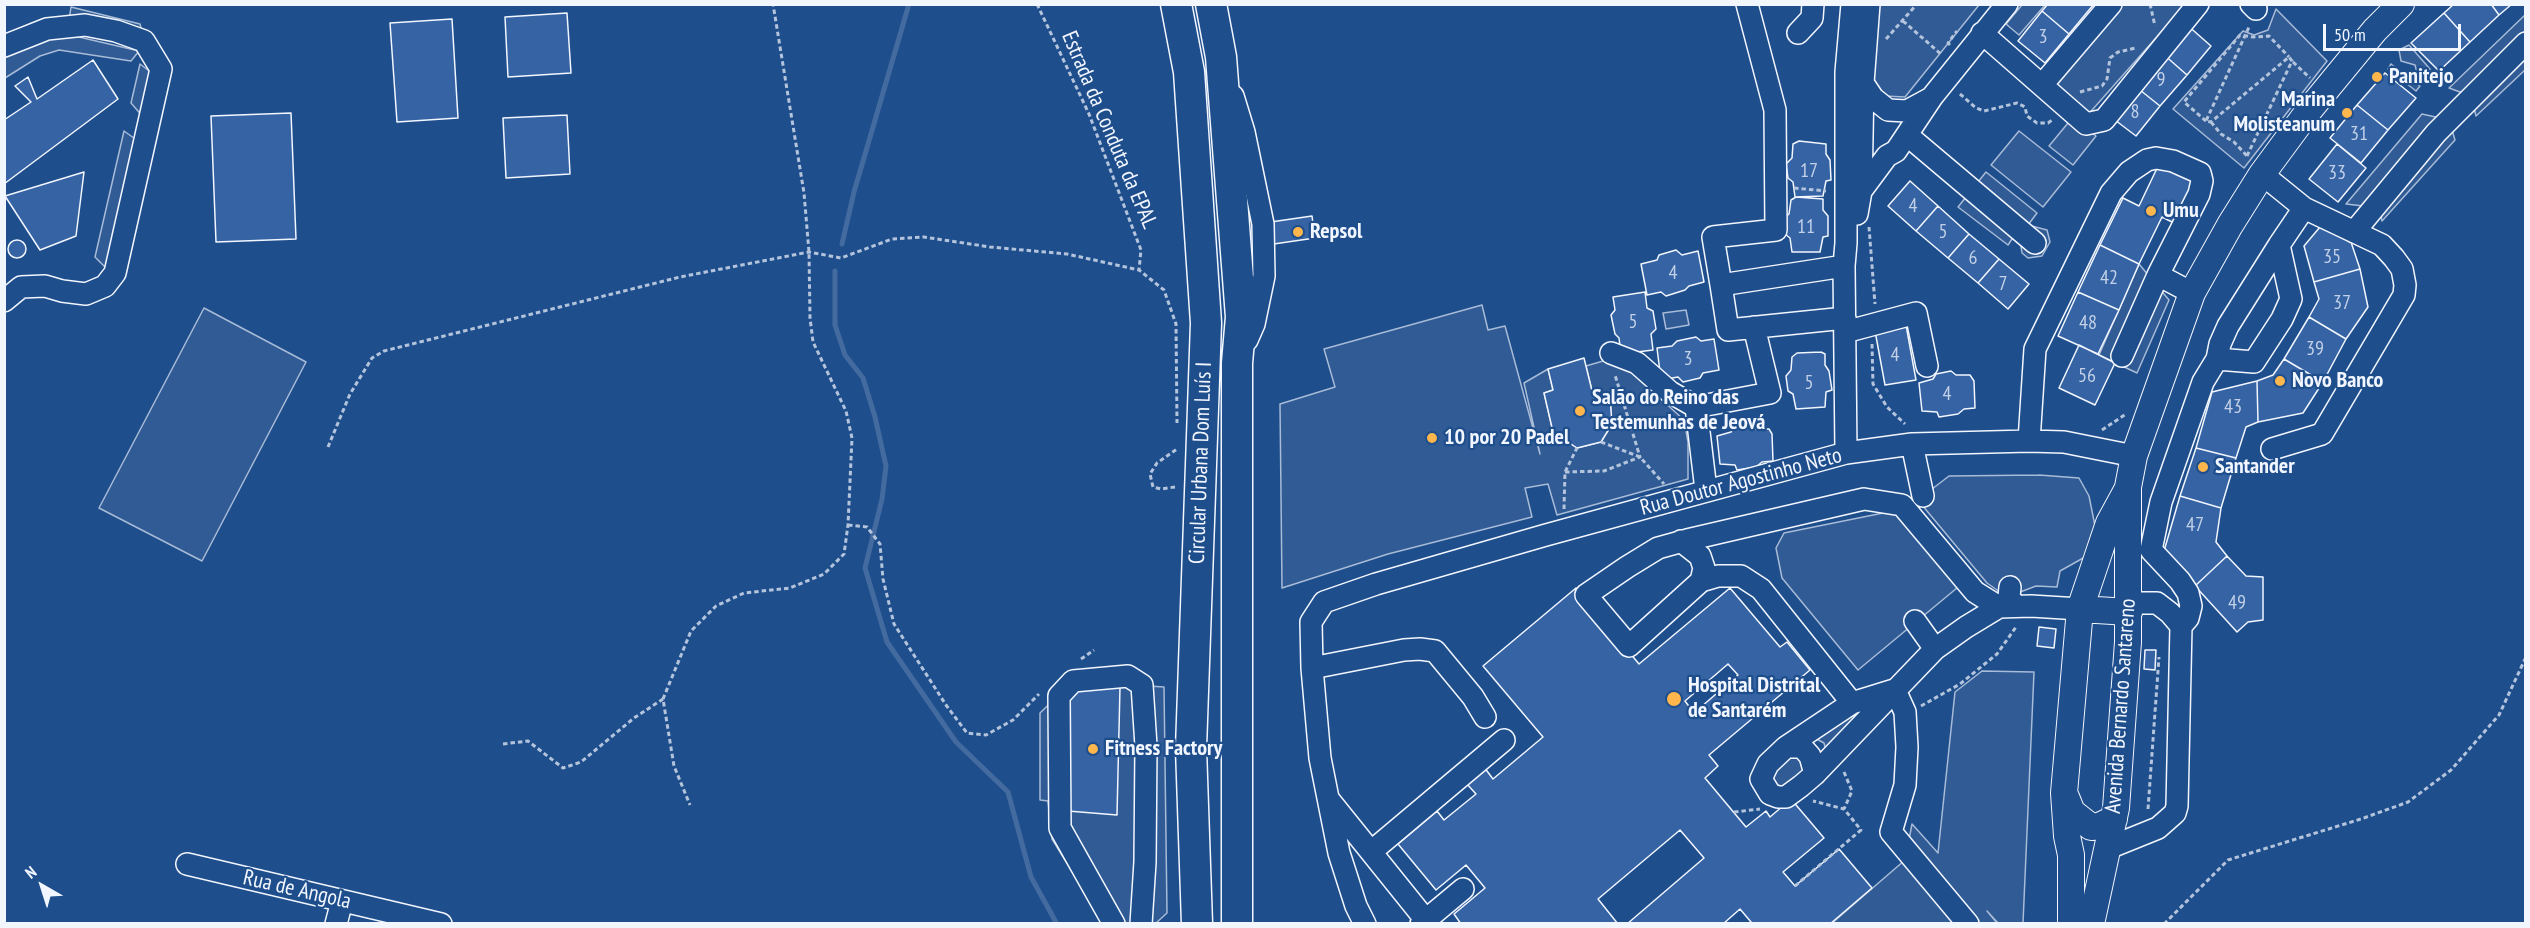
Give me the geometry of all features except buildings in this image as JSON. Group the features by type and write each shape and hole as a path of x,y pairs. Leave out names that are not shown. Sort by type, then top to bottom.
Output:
{"highway":[{"name":"Circular Urbana Dom Luís I","path":"1176,4 1189,72 1206,323 1191,748 1197,924"},
{"name":"Circular Urbana Dom Luís I","path":"1211,4 1221,57 1241,317 1237,363 1237,924"}],"main road":[{"name":"Avenida Bernardo Santareno","path":"2091,924 2114,819 2129,607 2128,487 2134,456 2192,293 2254,165 2401,4"},
{"name":"Avenida Bernardo Santareno","path":"2071,924 2072,855 2067,836 2064,794 2080,609 2109,523 2128,487"},
{"path":"2080,609 2129,607"},
{"path":"2064,794 2072,812 2091,827 2114,819"}],"street":[{"path":"1747,4 1775,110 1776,230 1713,237 1728,330 1754,327 1845,325 1916,313 1927,366"},
{"path":"1798,33 1812,18 1813,4"},
{"path":"1846,453 1844,266 1846,243 1857,213 1846,123 1846,72 1852,4"},
{"path":"1853,192 1869,4"},
{"path":"1853,192 1887,156 1896,151 1932,97 2007,4"},
{"path":"2042,85 2111,4"},
{"path":"1982,33 2086,124 2104,120 2198,4"},
{"path":"4,46 47,29 85,25 116,31 144,41 161,69 115,273 105,286 86,294 45,286 21,287 4,301"},
{"path":"2354,232 2436,133 2526,43"},
{"path":"1864,72 1873,98 1888,110 1907,111 1932,97"},
{"path":"1906,135 2035,243"},
{"path":"2029,441 2035,349 2110,193 2129,172 2147,160 2157,158 2185,165 2200,173 2202,181 2199,194 2158,275 2122,356"},
{"path":"2254,165 2304,208 2382,245 2394,258 2404,278 2404,295 2322,434 2272,449"},
{"path":"2181,626 2188,618 2191,606 2188,593 2151,550 2161,502 2203,382 2217,359 2220,344 2228,326 2304,208"},
{"path":"2217,359 2254,362 2282,319 2291,299 2279,245"},
{"path":"1721,285 1844,266"},
{"path":"2158,275 2192,293"},
{"path":"1613,363 1637,363 1670,392 1696,407 1770,393 1754,327"},
{"path":"1696,407 1706,490"},
{"name":"Rua Doutor Agostinho Neto","path":"1365,924 1356,906 1339,853 1320,758 1312,668 1311,622 1324,602 1357,590 1677,498 1846,453 1912,444 2029,441 2064,442 2134,456"},
{"path":"1912,444 1923,496"},
{"path":"1852,703 1761,589 1741,576 1718,576 1701,581 1629,646 1586,595 1658,548 1864,500 1902,506 1975,592 2014,601 2080,609"},
{"path":"1681,542 1691,547 1700,556 1704,568 1701,581"},
{"path":"1895,690 1852,703 1786,747 1762,773 1764,787 1770,794 1786,797 1815,774 1935,649 1966,627 2014,601"},
{"path":"2106,849 2158,828 2175,813 2181,626 2157,603 2129,607"},
{"path":"1915,621 1935,649"},
{"path":"1312,668 1404,650 1435,651 1473,697 1485,717"},
{"path":"1114,924 1060,828 1059,696 1074,681 1128,676 1142,685 1146,746 1141,924"},
{"path":"1895,690 1905,712 1905,785 1892,832 1968,924"},
{"path":"1372,851 1504,740"},
{"path":"1786,747 1802,747 1810,756 1815,774"},
{"path":"1330,800 1426,922 1463,889"},
{"name":"Rua de Angola","path":"187,864 441,924"},
{"path":"1103,904 1121,912 1132,912 1143,896"},
{"path":"336,924 342,901"}],"path":[{"path":"690,806 674,766 663,699 691,632 716,606 744,593 790,588 824,574 844,554 848,525 852,438 846,411 813,342 804,193 773,4"},
{"name":"Estrada da Conduta da EPAL","path":"1038,4 1097,135 1141,250 1139,270"},
{"path":"1864,72 1917,4"},
{"path":"2150,4 2155,27 2151,33"},
{"path":"2209,121 2245,37 2254,7"},
{"path":"1903,21 1956,68"},
{"path":"2240,35 2245,37 2269,36 2292,61 2254,165 2234,142 2221,134 2209,121 2184,102 2240,35"},
{"path":"1959,93 1976,108 1984,111 2017,103 2025,107 2027,116 2037,123 2048,123 2079,93 2102,86 2107,79 2110,58 2118,52 2140,46"},
{"path":"2209,121 2289,57"},
{"path":"1776,187 1853,192"},
{"path":"328,447 350,394 372,358 384,351 680,277 809,252 841,258 892,239 924,237 990,247 1067,254 1139,270 1164,290 1176,324 1177,426"},
{"path":"1613,363 1640,458"},
{"path":"1177,438 1177,459"},
{"path":"1601,442 1640,458 1677,498"},
{"path":"1564,531 1565,472 1577,448"},
{"path":"1177,449 1157,463 1150,474 1153,487 1161,489 1178,487 1177,478"},
{"path":"1565,472 1605,471 1640,458"},
{"path":"848,525 867,527 879,543 883,579 894,624 946,705 967,733 986,735 1013,720 1046,687"},
{"path":"1905,712 1923,705 1960,684 1997,654 2014,601"},
{"path":"1076,663 1094,650"},
{"path":"2164,924 2228,860 2408,802 2451,770 2499,715 2526,657"},
{"path":"503,744 528,741 562,768 581,762 634,718 663,699"},
{"path":"1842,767 1852,791 1844,809"},
{"path":"1795,886 1862,830 1844,809 1803,798"}],"shaded area":[{"path":"1878,5 1979,5 1905,97 1884,96 1873,85"},
{"path":"2022,5 2045,5 2019,35 2006,24"},
{"path":"2121,5 2185,5 2085,118 2050,87"},
{"path":"71,7 140,24 143,36 69,20"},
{"path":"2276,9 2327,61 2244,168 2173,109 2243,31 2254,35 2268,30"},
{"path":"2525,15 2525,70 2476,116 2471,96 2449,88"},
{"path":"66,34 139,51 131,61 59,50 40,56 5,78 4,54"},
{"path":"2409,45 2430,69 2429,75 2417,73 2415,65 2401,61 2399,50"},
{"path":"140,64 152,73 144,118 131,103"},
{"path":"2391,64 2420,86 2416,91 2388,69"},
{"path":"2422,114 2449,120 2455,140 2382,221 2378,201 2372,207 2346,204"},
{"path":"2073,117 2096,136 2073,165 2049,146"},
{"path":"124,131 138,141 106,268 95,257"},
{"path":"2019,131 2071,172 2043,207 1991,165"},
{"path":"1986,172 2037,213 2028,225 2047,230 2050,242 2042,256 2028,258 2022,253 2020,240 2014,236 2008,245 1958,207"},
{"path":"2139,264 2169,300 2137,373 2099,355"},
{"path":"1482,305 1488,330 1505,326 1540,454 1524,383 1548,369 1553,390 1544,393 1553,432 1577,448 1601,442 1612,424 1610,397 1594,399 1586,366 1610,359 1627,368 1684,420 1688,442 1688,479 1557,515 1548,484 1525,488 1532,517 1388,554 1282,588 1280,404 1335,387 1324,349"},
{"path":"204,308 306,362 202,561 99,508"},
{"path":"1686,310 1689,325 1666,329 1663,313"},
{"path":"2039,475 2079,478 2089,496 2095,526 2085,557 2060,571 2057,587 2036,586 2007,597 1987,583 1922,505 1923,496 1949,476"},
{"path":"1893,511 1963,583 1858,670 1782,578 1776,548 1784,533"},
{"path":"1982,671 2034,672 2023,923 1998,923 1987,911 1997,923 1831,924 1905,860 1912,824 1938,853 1955,692"},
{"path":"1073,681 1164,687 1167,913 1156,923 1104,923 1052,839 1048,801 1040,800 1040,713"},
{"path":"1869,705 1827,754 1824,743 1813,737"},
{"path":"1789,753 1800,753 1807,776 1776,791 1770,769"}],"waterway":[{"path":"842,244 854,192 909,4"},
{"path":"835,271 835,325 845,355 863,378 886,466 882,499 865,568 887,642 956,742 1008,792 1031,877 1057,924"}],"place":[{"name":"Panitejo","path":"2377,77"},
{"name":"Marina Molisteanum","path":"2347,113"},
{"name":"Umu","path":"2151,211"},
{"name":"Repsol","path":"1298,232"},
{"name":"Novo Banco","path":"2280,381"},
{"name":"Salão do Reino das Testemunhas de Jeová","path":"1580,411"},
{"name":"10 por 20 Padel","path":"1432,438"},
{"name":"Santander","path":"2203,467"},
{"name":"Hospital Distrital de Santarém","path":"1674,699"},
{"name":"Fitness Factory","path":"1093,749"}]}
